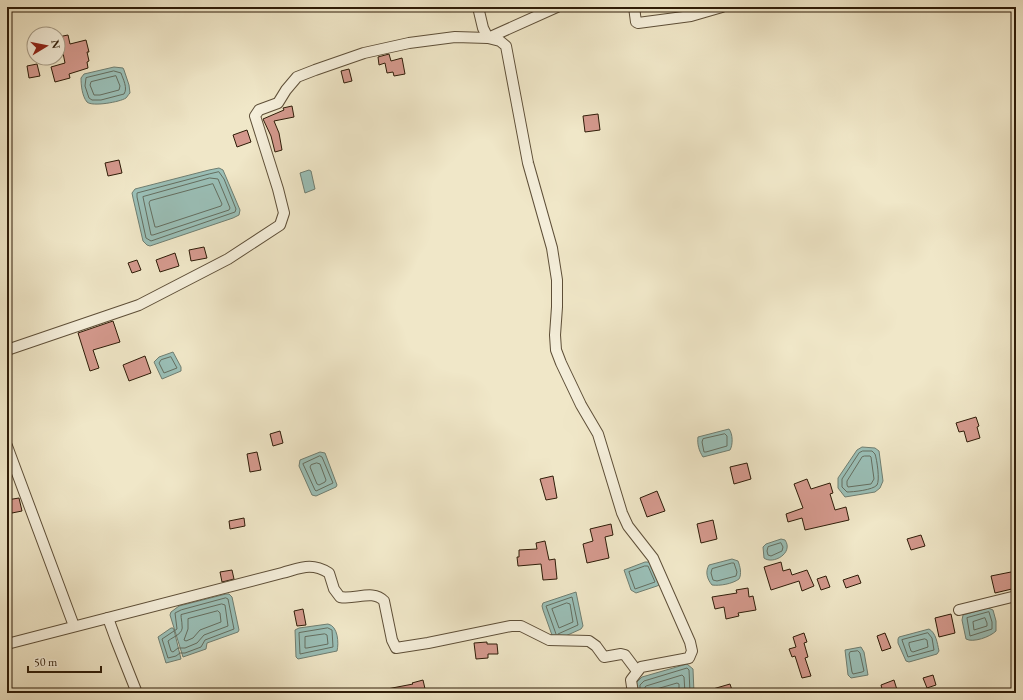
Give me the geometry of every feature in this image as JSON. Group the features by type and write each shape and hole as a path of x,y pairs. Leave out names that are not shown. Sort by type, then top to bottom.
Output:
{"street":[{"path":"478,7 482,28 488,38"},
{"path":"488,38 557,7"},
{"path":"634,7 636,22 638,23 691,16 722,7"},
{"path":"7,350 139,305 228,259 280,225 284,213 280,195 255,116 260,110 278,103 286,90 298,77 364,53 409,43 455,37 488,38 500,41 506,46 528,164 552,248 557,280 555,335 556,350 581,405 598,434 622,513 628,526 653,558 690,642 692,651 689,658 641,667 631,680 633,693"},
{"path":"7,446 74,626"},
{"path":"7,644 282,573 315,566 329,573 334,589 340,597 348,598 371,594 380,597 384,601 392,640 396,648 521,626 549,640 589,641 596,646 604,657 621,654 624,655 637,671"},
{"path":"959,610 1016,596"},
{"path":"108,618 137,693"}],"water":[{"path":"114,67 123,68 130,93 123,100 100,104 87,102 84,97 81,78 84,74"},
{"path":"219,168 223,170 240,210 239,215 150,246 147,245 143,241 133,198 132,193 135,189"},
{"path":"309,170 311,171 315,189 305,193 300,173"},
{"path":"173,352 181,367 181,371 162,379 154,362 159,357"},
{"path":"729,429 732,440 730,450 703,457 700,452 698,437"},
{"path":"862,447 875,448 879,451 883,481 880,488 875,492 845,497 838,488 838,478 857,450"},
{"path":"320,452 325,453 337,485 336,487 316,496 312,495 299,466 300,460"},
{"path":"781,539 785,540 787,545 785,553 777,559 768,560 764,558 763,547 766,544"},
{"path":"732,559 738,561 739,563 741,572 739,579 726,584 712,585 707,575 709,565"},
{"path":"645,562 650,562 661,584 636,593 631,590 624,570"},
{"path":"576,592 583,626 581,629 561,638 553,638 543,610 543,603"},
{"path":"229,594 232,597 239,630 238,632 207,643 206,649 183,657 170,615 171,612 179,606"},
{"path":"988,608 993,610 996,621 996,631 981,639 966,639 962,620 963,615"},
{"path":"328,624 331,625 336,631 338,639 337,651 298,659 296,657 295,630 299,628"},
{"path":"171,628 174,630 181,659 166,663 158,637"},
{"path":"929,629 936,638 939,651 937,654 909,662 906,661 898,643 899,637"},
{"path":"861,647 864,652 868,675 851,678 848,675 845,650"},
{"path":"687,664 693,669 694,693 637,693 635,684 642,677"}],"building":[{"path":"66,35 68,35 70,44 86,40 89,52 87,52 89,61 87,62 88,68 69,74 70,78 55,82 51,67 66,66"},
{"path":"389,54 391,61 402,58 405,74 394,76 393,72 387,73 385,63 379,65 378,57"},
{"path":"27,66 38,66 40,76 29,78"},
{"path":"349,69 352,81 344,83 341,71"},
{"path":"292,106 294,117 274,121 279,133 282,150 275,152 271,136 263,119 284,110 283,108"},
{"path":"598,114 600,130 585,132 583,116"},
{"path":"247,130 251,142 237,147 233,135"},
{"path":"119,160 122,173 108,176 105,163"},
{"path":"204,247 207,258 191,261 189,250"},
{"path":"175,253 179,266 160,272 156,260"},
{"path":"137,260 141,270 132,273 128,263"},
{"path":"113,321 120,342 93,350 99,368 90,371 78,333"},
{"path":"145,356 151,373 129,381 123,365"},
{"path":"976,417 979,426 977,427 980,438 967,442 964,431 959,432 956,423"},
{"path":"280,431 283,443 273,446 270,434"},
{"path":"257,452 261,470 250,472 247,454"},
{"path":"747,463 751,479 734,484 730,467"},
{"path":"553,476 557,498 546,500 540,479"},
{"path":"807,479 811,489 830,483 833,493 830,494 835,510 846,507 849,520 805,530 802,518 788,522 786,514 803,508 794,484"},
{"path":"657,491 665,511 647,517 640,498"},
{"path":"19,498 22,511 7,514 7,500"},
{"path":"244,518 245,526 230,529 229,521"},
{"path":"713,520 717,539 701,543 697,524"},
{"path":"611,524 613,535 605,537 609,558 587,563 583,544 593,541 590,529"},
{"path":"921,535 925,546 911,550 907,539"},
{"path":"545,541 549,560 555,559 557,579 543,580 541,564 518,566 517,557 519,557 519,550 537,549 536,543"},
{"path":"781,562 783,571 790,569 792,575 807,570 814,586 802,591 799,581 771,590 764,567"},
{"path":"232,570 234,579 222,582 220,572"},
{"path":"1016,571 1016,588 995,593 991,576"},
{"path":"858,575 861,583 846,588 843,580"},
{"path":"826,576 830,587 821,590 817,579"},
{"path":"748,588 749,597 753,596 756,610 738,613 739,616 726,619 724,607 715,609 712,597 737,593 736,590"},
{"path":"303,609 306,625 297,626 294,611"},
{"path":"951,614 955,633 939,637 935,618"},
{"path":"804,633 807,642 804,643 808,657 805,658 811,676 802,678 795,656 792,657 789,649 796,647 793,637"},
{"path":"885,633 891,648 882,651 877,636"},
{"path":"487,642 487,644 497,644 498,654 488,654 488,658 476,659 474,643"},
{"path":"933,675 936,685 927,688 923,678"},
{"path":"423,680 426,693 387,693 387,689 413,684 412,683"},
{"path":"894,680 898,693 883,693 881,685"},
{"path":"730,684 733,693 707,693 706,691"}]}
